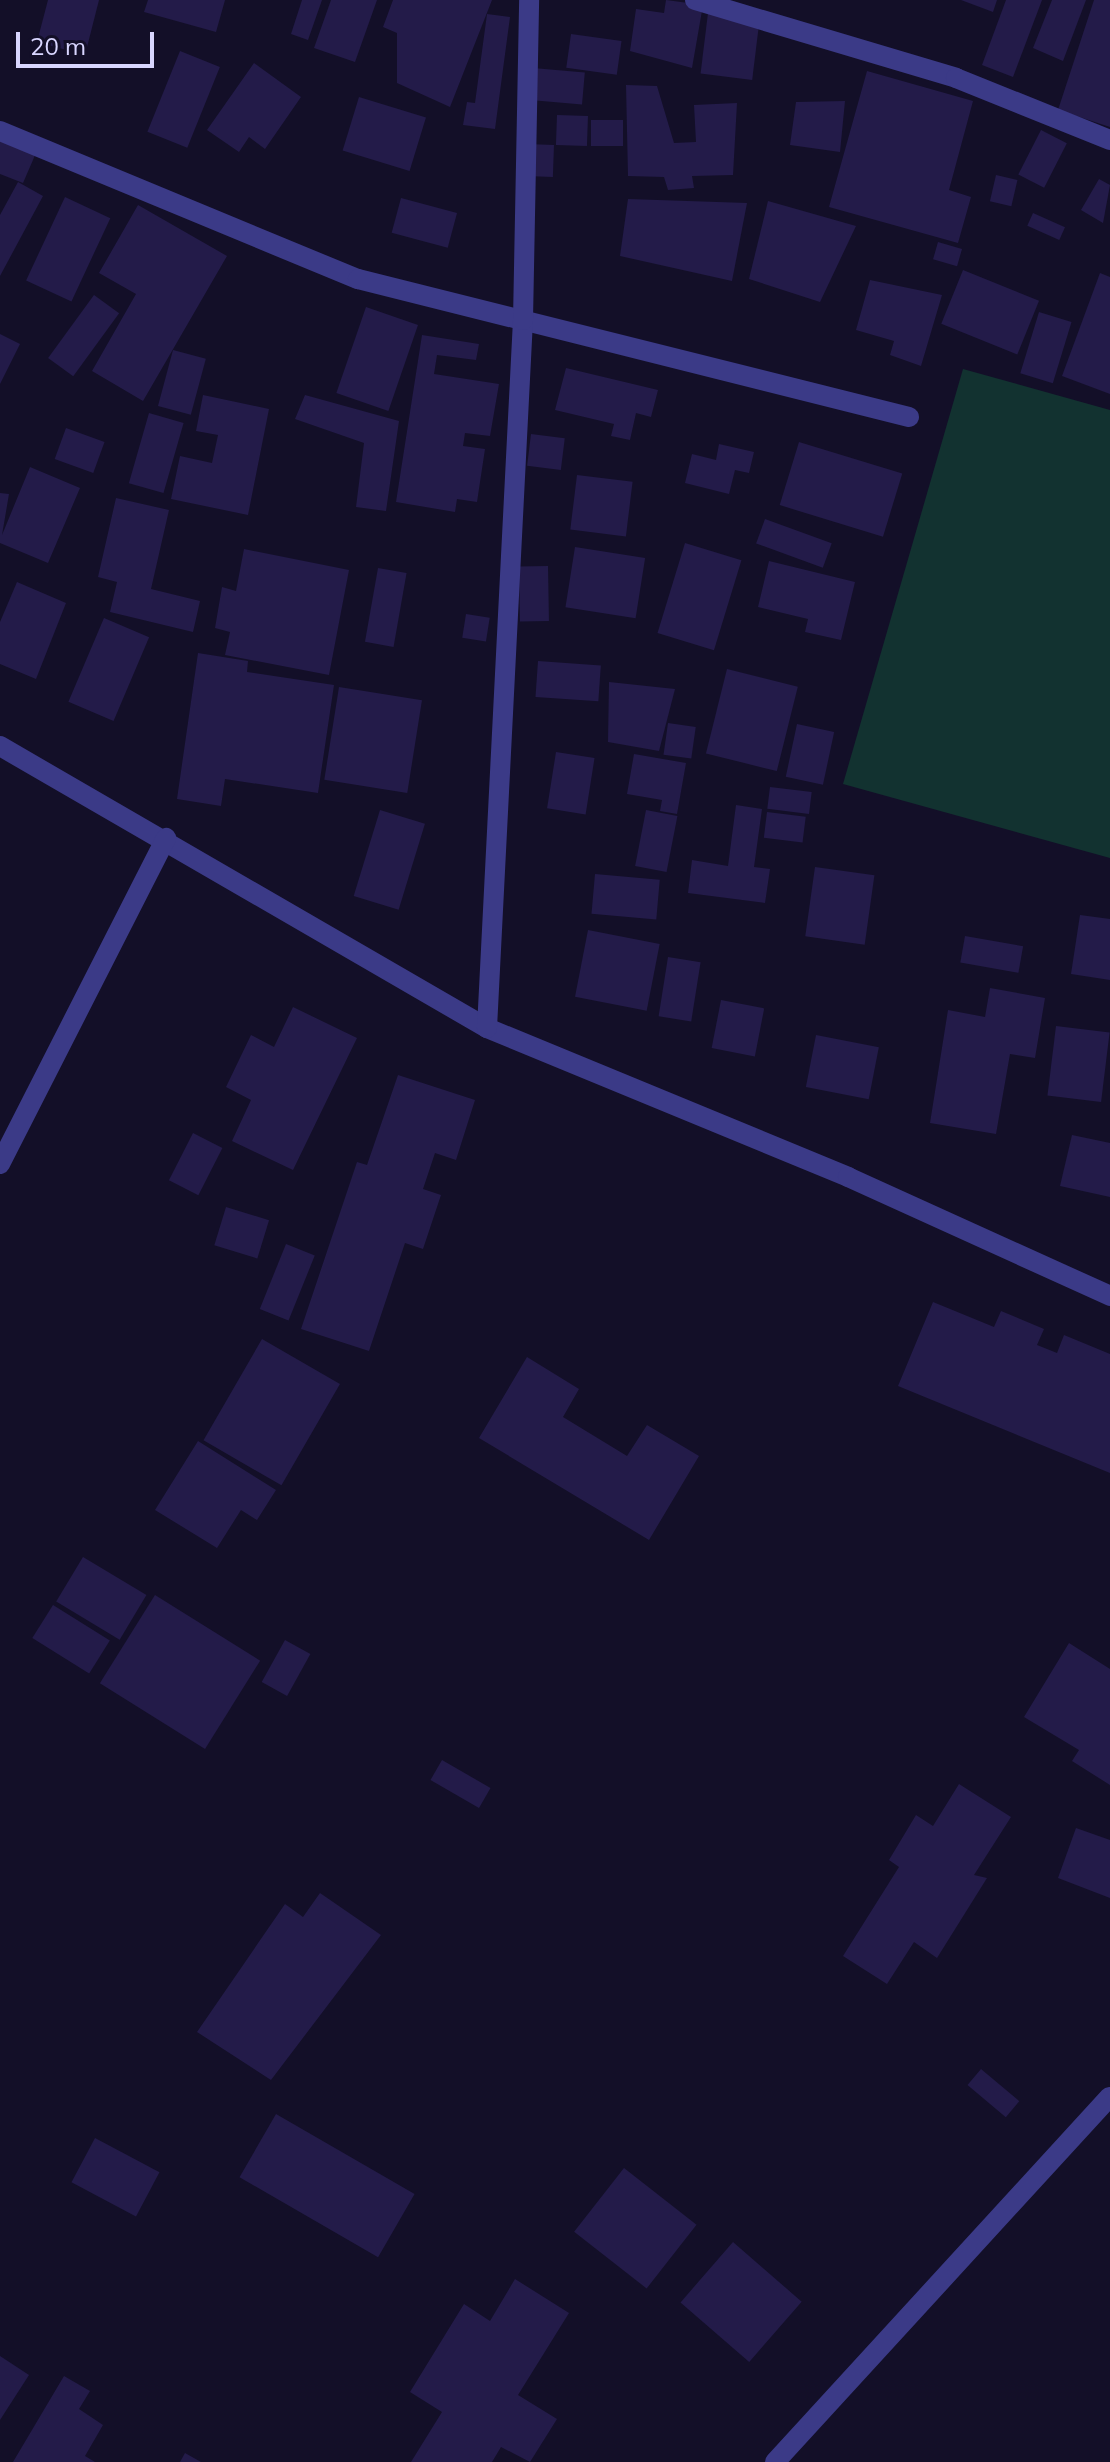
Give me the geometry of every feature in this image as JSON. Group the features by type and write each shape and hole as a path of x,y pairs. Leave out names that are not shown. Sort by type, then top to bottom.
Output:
{"street":[{"path":"487,1028 523,320 529,0"},
{"path":"695,0 956,78 1110,140"},
{"path":"0,131 358,279 909,417"},
{"path":"0,746 166,838 487,1028 848,1177 1110,1296"},
{"path":"0,1164 166,838"},
{"path":"775,2462 1110,2097"}],"green space":[{"path":"963,369 1110,410 1110,858 843,784"}],"building":[{"path":"48,0 99,0 85,55 37,42"},
{"path":"148,0 225,0 216,32 144,12"},
{"path":"302,0 322,0 308,40 291,34"},
{"path":"331,0 377,0 355,62 314,48"},
{"path":"393,0 492,0 450,107 397,83 397,33 383,27"},
{"path":"666,0 703,5 692,68 630,51 636,9 664,13"},
{"path":"961,0 997,0 993,12"},
{"path":"1006,0 1042,0 1013,77 982,65"},
{"path":"1052,0 1086,0 1063,61 1033,48"},
{"path":"1094,0 1110,0 1110,127 1058,110"},
{"path":"708,13 760,19 752,80 701,74"},
{"path":"487,14 510,17 495,129 463,125 467,102 475,103"},
{"path":"571,34 622,41 617,75 566,68"},
{"path":"180,51 220,67 187,148 147,132"},
{"path":"254,63 301,97 265,149 249,137 239,152 207,130"},
{"path":"533,68 585,73 582,104 530,100"},
{"path":"867,71 973,101 949,190 971,197 958,243 829,207"},
{"path":"626,85 657,86 674,143 696,142 694,105 737,103 733,175 692,176 694,188 668,190 664,177 628,176"},
{"path":"359,97 426,117 410,171 343,151"},
{"path":"845,101 840,152 790,145 796,102"},
{"path":"557,115 588,116 587,146 556,145"},
{"path":"591,120 623,120 623,146 591,146"},
{"path":"1041,130 1067,143 1044,188 1018,175"},
{"path":"0,138 36,153 23,183 0,174"},
{"path":"527,144 554,145 553,177 526,176"},
{"path":"996,175 1017,180 1011,206 990,201"},
{"path":"1099,179 1110,185 1103,223 1081,210"},
{"path":"18,182 43,196 0,276 0,215"},
{"path":"65,197 110,218 71,302 26,280"},
{"path":"401,198 457,213 448,248 392,233"},
{"path":"628,199 747,203 732,281 620,256"},
{"path":"768,201 856,226 820,302 749,279"},
{"path":"138,205 227,256 143,401 92,371 136,294 99,273"},
{"path":"1033,213 1065,227 1059,240 1027,226"},
{"path":"938,242 962,249 957,266 933,259"},
{"path":"963,270 1039,301 1017,354 941,324"},
{"path":"1100,273 1110,277 1110,394 1062,376"},
{"path":"870,280 942,295 921,366 890,355 894,341 856,330"},
{"path":"94,295 119,313 73,376 48,358"},
{"path":"366,307 418,325 388,411 336,393"},
{"path":"1039,312 1072,322 1053,383 1020,373"},
{"path":"0,334 20,344 0,384"},
{"path":"422,335 479,344 476,360 437,355 434,374 499,384 490,436 465,433 463,446 485,449 477,502 457,499 455,512 396,502"},
{"path":"173,350 206,359 191,415 158,406"},
{"path":"566,368 658,390 651,417 636,413 630,440 611,436 614,424 555,410"},
{"path":"203,395 269,409 248,515 171,499 180,456 212,463 218,435 196,431"},
{"path":"305,395 399,421 386,511 356,507 364,443 295,419"},
{"path":"149,413 184,423 163,493 129,483"},
{"path":"66,428 105,442 93,473 55,459"},
{"path":"531,434 565,438 561,470 527,466"},
{"path":"799,442 902,474 883,537 780,505"},
{"path":"719,444 754,452 749,473 735,470 729,494 685,483 692,454 716,460"},
{"path":"30,467 80,488 48,563 0,543 0,493 9,494 2,535"},
{"path":"577,475 633,482 626,536 570,530"},
{"path":"116,498 169,510 151,589 200,601 193,632 110,612 117,582 98,577"},
{"path":"765,519 832,543 823,568 756,543"},
{"path":"685,543 741,560 714,650 658,633"},
{"path":"575,547 645,558 636,618 565,607"},
{"path":"244,549 349,570 329,675 225,655 230,632 215,628 222,587 236,591"},
{"path":"769,561 855,582 841,640 805,632 808,619 758,607"},
{"path":"548,566 549,621 520,621 519,567"},
{"path":"378,568 407,573 394,647 365,642"},
{"path":"17,582 66,603 36,679 0,664 0,622"},
{"path":"466,614 490,618 486,641 462,638"},
{"path":"104,618 149,637 114,721 68,702"},
{"path":"198,653 248,661 247,672 334,685 318,793 225,779 221,806 177,799"},
{"path":"538,661 601,665 598,701 535,697"},
{"path":"727,669 798,687 777,771 706,753"},
{"path":"609,682 675,689 659,751 608,742"},
{"path":"339,687 422,700 407,793 324,780"},
{"path":"668,723 696,727 691,759 664,755"},
{"path":"797,724 834,732 823,785 786,777"},
{"path":"556,752 595,758 586,814 547,808"},
{"path":"634,754 686,763 677,814 660,811 662,800 627,794"},
{"path":"770,787 812,792 809,814 767,809"},
{"path":"736,805 762,809 754,867 770,869 765,903 688,893 692,860 728,866"},
{"path":"380,810 425,824 399,910 354,896"},
{"path":"646,810 677,816 667,872 635,866"},
{"path":"767,812 806,817 803,843 764,838"},
{"path":"815,867 874,875 865,945 805,936"},
{"path":"595,874 660,880 656,920 592,914"},
{"path":"1080,915 1110,919 1110,980 1071,974"},
{"path":"588,930 660,944 647,1011 575,997"},
{"path":"965,936 1023,946 1018,973 960,963"},
{"path":"668,957 701,962 691,1021 659,1016"},
{"path":"990,988 1045,998 1035,1058 1010,1054 996,1134 930,1123 948,1010 985,1017"},
{"path":"721,1000 764,1008 755,1056 712,1048"},
{"path":"293,1007 357,1038 293,1170 232,1141 251,1100 226,1087 251,1035 274,1047"},
{"path":"1056,1026 1110,1033 1101,1102 1047,1095"},
{"path":"816,1035 879,1047 869,1099 806,1087"},
{"path":"398,1075 475,1100 456,1160 435,1153 423,1189 441,1195 423,1249 405,1243 369,1351 301,1329 357,1162 367,1165"},
{"path":"193,1133 222,1148 198,1195 169,1180"},
{"path":"1072,1135 1110,1143 1110,1197 1060,1186"},
{"path":"226,1207 269,1220 257,1258 214,1245"},
{"path":"286,1244 315,1256 289,1321 260,1309"},
{"path":"933,1302 994,1327 1001,1311 1044,1329 1037,1345 1057,1353 1064,1335 1110,1354 1110,1473 898,1386"},
{"path":"262,1339 340,1384 281,1485 204,1440"},
{"path":"527,1357 579,1389 563,1417 627,1456 647,1425 699,1456 649,1540 479,1438"},
{"path":"198,1441 276,1490 257,1520 241,1510 217,1548 155,1510"},
{"path":"83,1557 146,1595 120,1640 56,1602"},
{"path":"155,1595 260,1661 205,1749 100,1683"},
{"path":"53,1605 110,1641 89,1674 32,1638"},
{"path":"285,1640 310,1654 287,1696 262,1682"},
{"path":"1069,1643 1110,1669 1110,1785 1072,1761 1079,1750 1024,1717"},
{"path":"442,1760 490,1788 479,1808 430,1780"},
{"path":"959,1784 1011,1817 974,1875 987,1878 937,1958 914,1942 887,1984 843,1956 899,1867 889,1860 916,1815 933,1826"},
{"path":"1076,1828 1110,1840 1110,1898 1058,1878"},
{"path":"320,1893 381,1935 271,2080 197,2032 285,1904 303,1917"},
{"path":"981,2069 1019,2101 1006,2117 968,2085"},
{"path":"276,2114 415,2194 378,2257 240,2177"},
{"path":"95,2138 159,2172 136,2216 72,2182"},
{"path":"624,2168 696,2225 647,2288 574,2232"},
{"path":"733,2242 802,2302 749,2362 681,2302"},
{"path":"515,2279 569,2313 518,2395 557,2419 530,2462 501,2447 492,2462 411,2462 442,2412 410,2392 464,2304 490,2321"},
{"path":"0,2356 29,2375 0,2420"},
{"path":"64,2376 90,2391 79,2409 103,2425 85,2456 95,2462 13,2462"},
{"path":"185,2453 201,2462 180,2462"}]}
